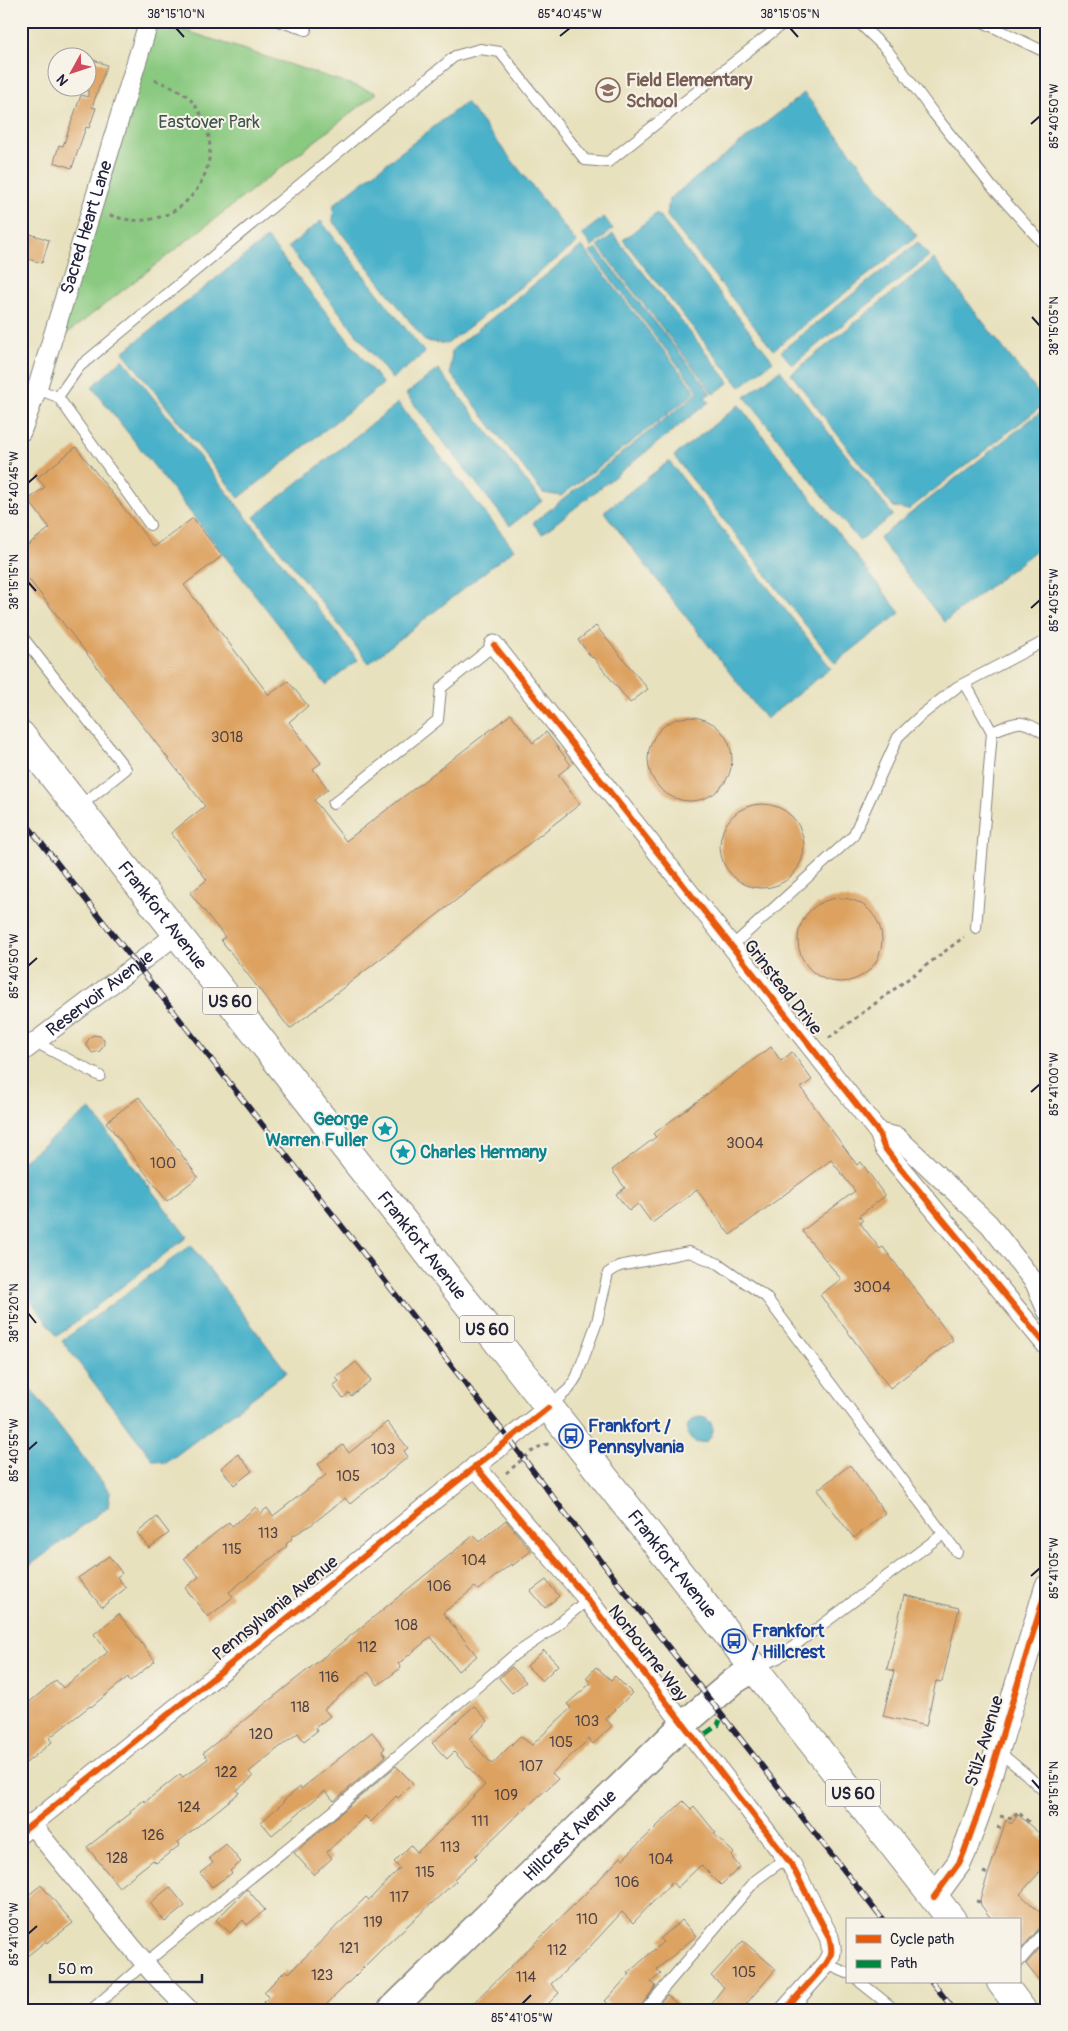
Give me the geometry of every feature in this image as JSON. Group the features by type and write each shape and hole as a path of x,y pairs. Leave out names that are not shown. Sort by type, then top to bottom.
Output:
{"main road":[{"name":"Frankfort Avenue","path":"21,735 950,1918"},
{"name":"Hillcrest Avenue","path":"391,2010 684,1724 734,1681 754,1668"},
{"path":"1002,1984 1022,2010"}],"street":[{"name":"Sacred Heart Lane","path":"21,432 37,389 149,21"},
{"name":"Grinstead Drive","path":"494,645 879,1133 884,1147 892,1159 1047,1346"},
{"name":"Reservoir Avenue","path":"28,1048 177,934"},
{"path":"879,1133 897,1137 989,1224 1035,1283 1047,1311"},
{"name":"Pennsylvania Avenue","path":"26,1828 548,1408"},
{"name":"Norbourne Way","path":"474,1466 587,1600 789,1861 829,1937 832,1956 826,1964"},
{"name":"Stilz Avenue","path":"934,1897 959,1863 964,1852 1047,1587"},
{"path":"26,1828 189,2010"},
{"path":"785,2010 826,1964"}],"lane":[{"path":"278,21 306,30"},
{"path":"58,396 79,367 456,56 480,50 500,52 586,160 608,162 786,21"},
{"path":"857,21 888,51 934,114 992,187 1047,248"},
{"path":"981,21 1047,53"},
{"path":"37,389 58,396 150,526"},
{"path":"21,635 126,769 78,808"},
{"path":"732,946 853,836 898,737 919,717 957,687 1047,640"},
{"path":"334,804 438,720 442,688 494,645"},
{"path":"965,683 992,732 976,928"},
{"path":"992,732 1017,721 1029,724 1047,735"},
{"path":"28,1048 100,1076"},
{"path":"548,1408 569,1389 577,1376 597,1322 608,1273 619,1266 689,1252 720,1264 766,1297 957,1552"},
{"path":"754,1668 778,1658 943,1534"},
{"path":"92,2010 145,1963 331,1813 514,1655 550,1631 587,1600"},
{"path":"997,1751 1047,1794"},
{"path":"645,2010 756,1880 789,1861"},
{"path":"1020,1961 1047,1930"},
{"path":"826,1964 846,1973"},
{"path":"863,1984 896,2010"}],"path":[{"path":"110,216 137,222 154,220 171,213 186,204 198,190 206,172 209,155 208,138 199,112 188,98 174,88 151,78"},
{"path":"814,1050 976,928"},
{"path":"502,1477 527,1457 530,1452 543,1444 550,1444"},
{"path":"1000,1816 1012,1818 1018,1812 1033,1824"},
{"path":"997,1826 1003,1829"},
{"path":"983,1872 988,1874"}],"green space":[{"name":"Eastover Park","path":"156,21 377,93 60,339"}],"water":[{"path":"804,93 917,236 773,350 667,216 669,199"},
{"path":"466,102 577,243 447,344 425,341 333,222 334,204"},
{"path":"657,213 773,361 740,387 623,240"},
{"path":"604,217 613,229 592,247 582,234"},
{"path":"321,221 425,353 392,379 288,247"},
{"path":"613,234 729,382 714,394 598,246"},
{"path":"267,238 383,384 239,498 123,352"},
{"path":"918,242 929,256 792,365 781,351"},
{"path":"582,246 696,392 561,496 543,493 450,373 452,350"},
{"path":"596,248 711,393 705,397 709,402 542,534 533,523 699,392 590,252"},
{"path":"934,259 1046,403 908,510 893,507 791,374"},
{"path":"123,359 358,660 326,685 92,387"},
{"path":"438,369 542,501 510,526 406,394"},
{"path":"780,370 893,515 859,541 745,397"},
{"path":"398,403 514,549 369,663 254,517"},
{"path":"739,405 900,613 835,663 674,456"},
{"path":"1047,407 1047,542 944,622 879,538"},
{"path":"669,461 831,668 766,719 604,512"},
{"path":"90,1109 187,1237 57,1336 21,1287 21,1162"},
{"path":"191,1245 287,1372 166,1463 153,1460 62,1341"},
{"path":"21,1376 110,1492 108,1507 21,1572"},
{"path":"700,1417 709,1421 713,1430 709,1439 700,1443 691,1439 687,1430 691,1421"}],"building":[{"path":"98,62 107,65 98,90"},
{"path":"80,98 95,98 92,107 96,108 89,128 86,127 72,168 54,162 59,145 63,146"},
{"path":"21,231 49,240 42,263 21,257"},
{"path":"76,447 154,547 193,518 222,556 184,585 269,695 288,681 308,706 289,722 321,763 313,769 328,789 314,800 346,841 511,714 533,743 546,732 571,765 558,775 580,804 290,1029 221,940 225,937 190,893 207,880 171,833 205,806 21,569 21,550 50,528 28,500 45,487 37,478"},
{"path":"596,626 648,689 630,703 578,640"},
{"path":"682,717 698,717 714,724 725,735 732,751 729,775 720,789 714,794 698,801 682,801 666,794 655,783 648,767 648,751 655,735 666,724"},
{"path":"754,804 770,804 786,811 797,822 804,838 801,862 792,876 786,881 770,888 754,888 738,881 727,870 720,854 720,838 727,822 738,811"},
{"path":"832,898 848,898 864,905 875,916 882,932 879,956 870,970 864,975 848,982 832,982 816,975 805,964 798,948 798,932 805,916 816,905"},
{"path":"93,1035 104,1039 104,1044 100,1051 92,1053 86,1044"},
{"path":"771,1047 781,1061 792,1052 812,1080 801,1088 857,1165 861,1162 885,1196 859,1216 863,1221 860,1223 880,1249 883,1247 953,1340 890,1388 820,1295 841,1279 802,1231 855,1191 831,1160 730,1235 697,1190 652,1223 638,1204 629,1211 616,1194 625,1188 612,1170 656,1137 653,1134"},
{"path":"139,1097 198,1177 167,1201 106,1122"},
{"path":"356,1362 371,1380 351,1396 349,1393 343,1398 333,1386 339,1381 336,1378"},
{"path":"387,1422 408,1448 404,1451 408,1457 350,1504 345,1498 311,1525 291,1537 292,1539 286,1544 287,1546 229,1592 233,1597 208,1617 185,1588 199,1577 184,1558 229,1522 232,1526 256,1507 261,1513 267,1508 273,1516 326,1475 318,1464 343,1445 349,1453"},
{"path":"238,1454 252,1471 234,1485 221,1468"},
{"path":"850,1465 885,1513 854,1538 817,1490"},
{"path":"157,1517 169,1533 149,1548 137,1533"},
{"path":"506,1520 531,1551 478,1590 475,1587 443,1613 477,1656 458,1671 431,1637 398,1664 401,1668 378,1685 368,1672 324,1709 330,1716 315,1728 317,1731 304,1741 298,1733 276,1750 249,1772 253,1777 237,1790 239,1793 178,1842 180,1845 156,1863 153,1860 119,1887 87,1847 131,1813 130,1811 144,1800 145,1802 180,1774 183,1777 208,1759 203,1753 474,1535 479,1542"},
{"path":"109,1556 122,1573 117,1577 126,1588 102,1607 78,1578"},
{"path":"546,1580 559,1596 545,1608 531,1591"},
{"path":"904,1595 959,1608 942,1682 936,1681 926,1726 883,1716 894,1671 887,1669"},
{"path":"119,1614 155,1661 130,1681 128,1677 49,1738 52,1742 21,1767 21,1709 56,1680 63,1688 108,1652 94,1634"},
{"path":"544,1650 558,1665 542,1681 527,1666"},
{"path":"512,1667 526,1682 512,1693 499,1678"},
{"path":"596,1667 611,1680 615,1676 632,1693 606,1719 612,1726 593,1744 589,1739 552,1773 558,1779 475,1856 477,1858 454,1879 456,1881 381,1950 321,2010 256,2010 269,1997 264,1992 286,1970 289,1973 366,1897 369,1900 400,1868 394,1862 411,1845 417,1852 485,1785 454,1752 447,1759 432,1743 474,1706 488,1721 469,1739 492,1764 520,1736 532,1745 571,1708 567,1704 591,1683 586,1678"},
{"path":"372,1732 385,1748 382,1751 386,1756 334,1801 325,1791 272,1835 261,1822 300,1787 301,1789"},
{"path":"396,1766 413,1783 398,1798 396,1796 371,1822 365,1816 327,1852 332,1858 314,1875 294,1853"},
{"path":"683,1801 691,1809 694,1806 716,1833 714,1834 734,1853 733,1859 740,1867 721,1885 701,1865 677,1888 672,1882 633,1923 622,1912 586,1951 551,1984 559,1993 542,2010 466,2010 621,1857 623,1859"},
{"path":"1018,1815 1040,1834 1038,1836 1047,1843 1047,1864 1020,1894 1047,1919 1047,1922 1042,1925 1021,1949 1020,1918 991,1918 981,1905 980,1899 1006,1820 1011,1824"},
{"path":"226,1844 241,1862 230,1871 232,1873 212,1887 200,1873 213,1863 209,1858"},
{"path":"41,1885 73,1923 21,1961 21,1901"},
{"path":"170,1887 185,1906 165,1922 150,1903"},
{"path":"247,1889 265,1910 247,1925 243,1920 230,1933 216,1920"},
{"path":"682,1920 696,1936 657,1969 661,1974 651,1982 656,1986 638,2010 615,2010 605,2001 630,1974 628,1973 663,1942 660,1939"},
{"path":"1047,1940 1047,1991 1026,1964"},
{"path":"743,1941 776,1969 741,2010 706,2010 724,1987 711,1976"},
{"path":"667,1995 684,2010 654,2010"}],"railway":[{"path":"21,817 509,1439 618,1583 881,1918"},
{"path":"934,1984 954,2010"}],"marked path":[{"path":"705,1734 718,1725 720,1720"}],"cycle path":[{"path":"494,645 879,1133 884,1147 897,1164 1047,1346"},
{"path":"21,1833 548,1408"},
{"path":"475,1466 584,1595 791,1864 829,1937 831,1951 826,1964 785,2010"},
{"path":"934,1897 959,1863 964,1852 980,1808 1047,1587"}],"place":[{"name":"Field Elementary School","path":"608,90"},
{"name":"George Warren Fuller","path":"385,1129"},
{"name":"Charles Hermany","path":"403,1152"},
{"name":"Frankfort / Pennsylvania","path":"571,1436"},
{"name":"Frankfort / Hillcrest","path":"734,1641"}]}
